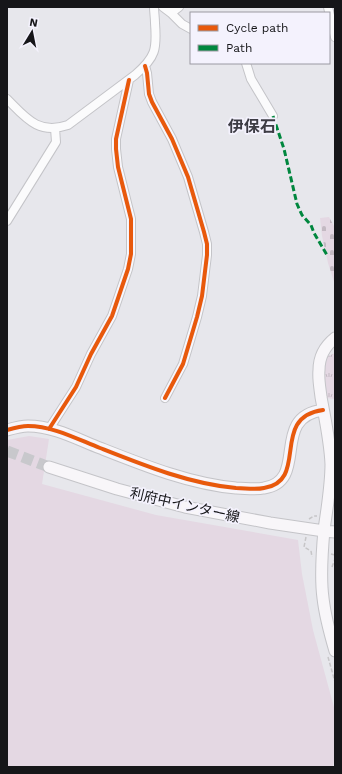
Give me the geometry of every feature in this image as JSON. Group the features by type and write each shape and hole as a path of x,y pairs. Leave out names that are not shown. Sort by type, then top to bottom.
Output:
{"street":[{"path":"7,98 29,120 39,125 48,128 55,128 68,125 129,80 145,66 155,50 156,38 154,7"},
{"path":"163,7 182,24 190,28"},
{"path":"171,13 179,7"},
{"path":"330,16 335,37"},
{"path":"246,64 251,79 274,116"},
{"path":"145,66 149,94 172,139 188,177 207,244 206,268 197,317 182,364 165,398"},
{"path":"49,429 76,387 91,354 112,316 128,269 131,254 131,219 118,167 116,139 129,80"},
{"path":"7,221 56,142 55,128"},
{"path":"335,338 330,342 320,358 319,370 319,382 330,451 330,531 322,566 322,597 335,651"},
{"path":"7,430 28,426 49,429 173,474 208,484 249,489 263,488 274,485 280,480 285,474 288,465 292,435 295,427 306,415 317,410 323,410"},
{"name":"利府中インター線","path":"49,467 117,490 185,507 270,523 330,531"}],"path":[{"path":"308,519 314,516 319,517"},
{"path":"306,536 304,547 313,552"}],"green space":[{"path":"329,217 335,228 335,285 328,263 320,218"},
{"path":"335,353 335,399 326,398 322,368 326,357"},
{"path":"29,436 49,439 42,484 156,515 298,540 302,574 313,630 335,711 335,753 333,767 7,767 7,440"}],"tunnel":[{"path":"7,451 49,467"}],"marked path":[{"path":"273,116 284,149 297,204 302,215 311,225 327,255"}],"cycle path":[{"path":"145,66 149,94 172,139 188,177 207,244 202,296 197,317 183,364 165,398"},
{"path":"49,429 76,387 91,354 112,316 128,269 131,254 131,219 118,167 116,139 129,80"},
{"path":"7,430 25,426 47,428 150,467 184,478 219,486 257,489 278,483 285,474 289,462 293,436 297,424 307,415 323,410"}],"district":[{"name":"伊保石","path":"252,126"}]}
